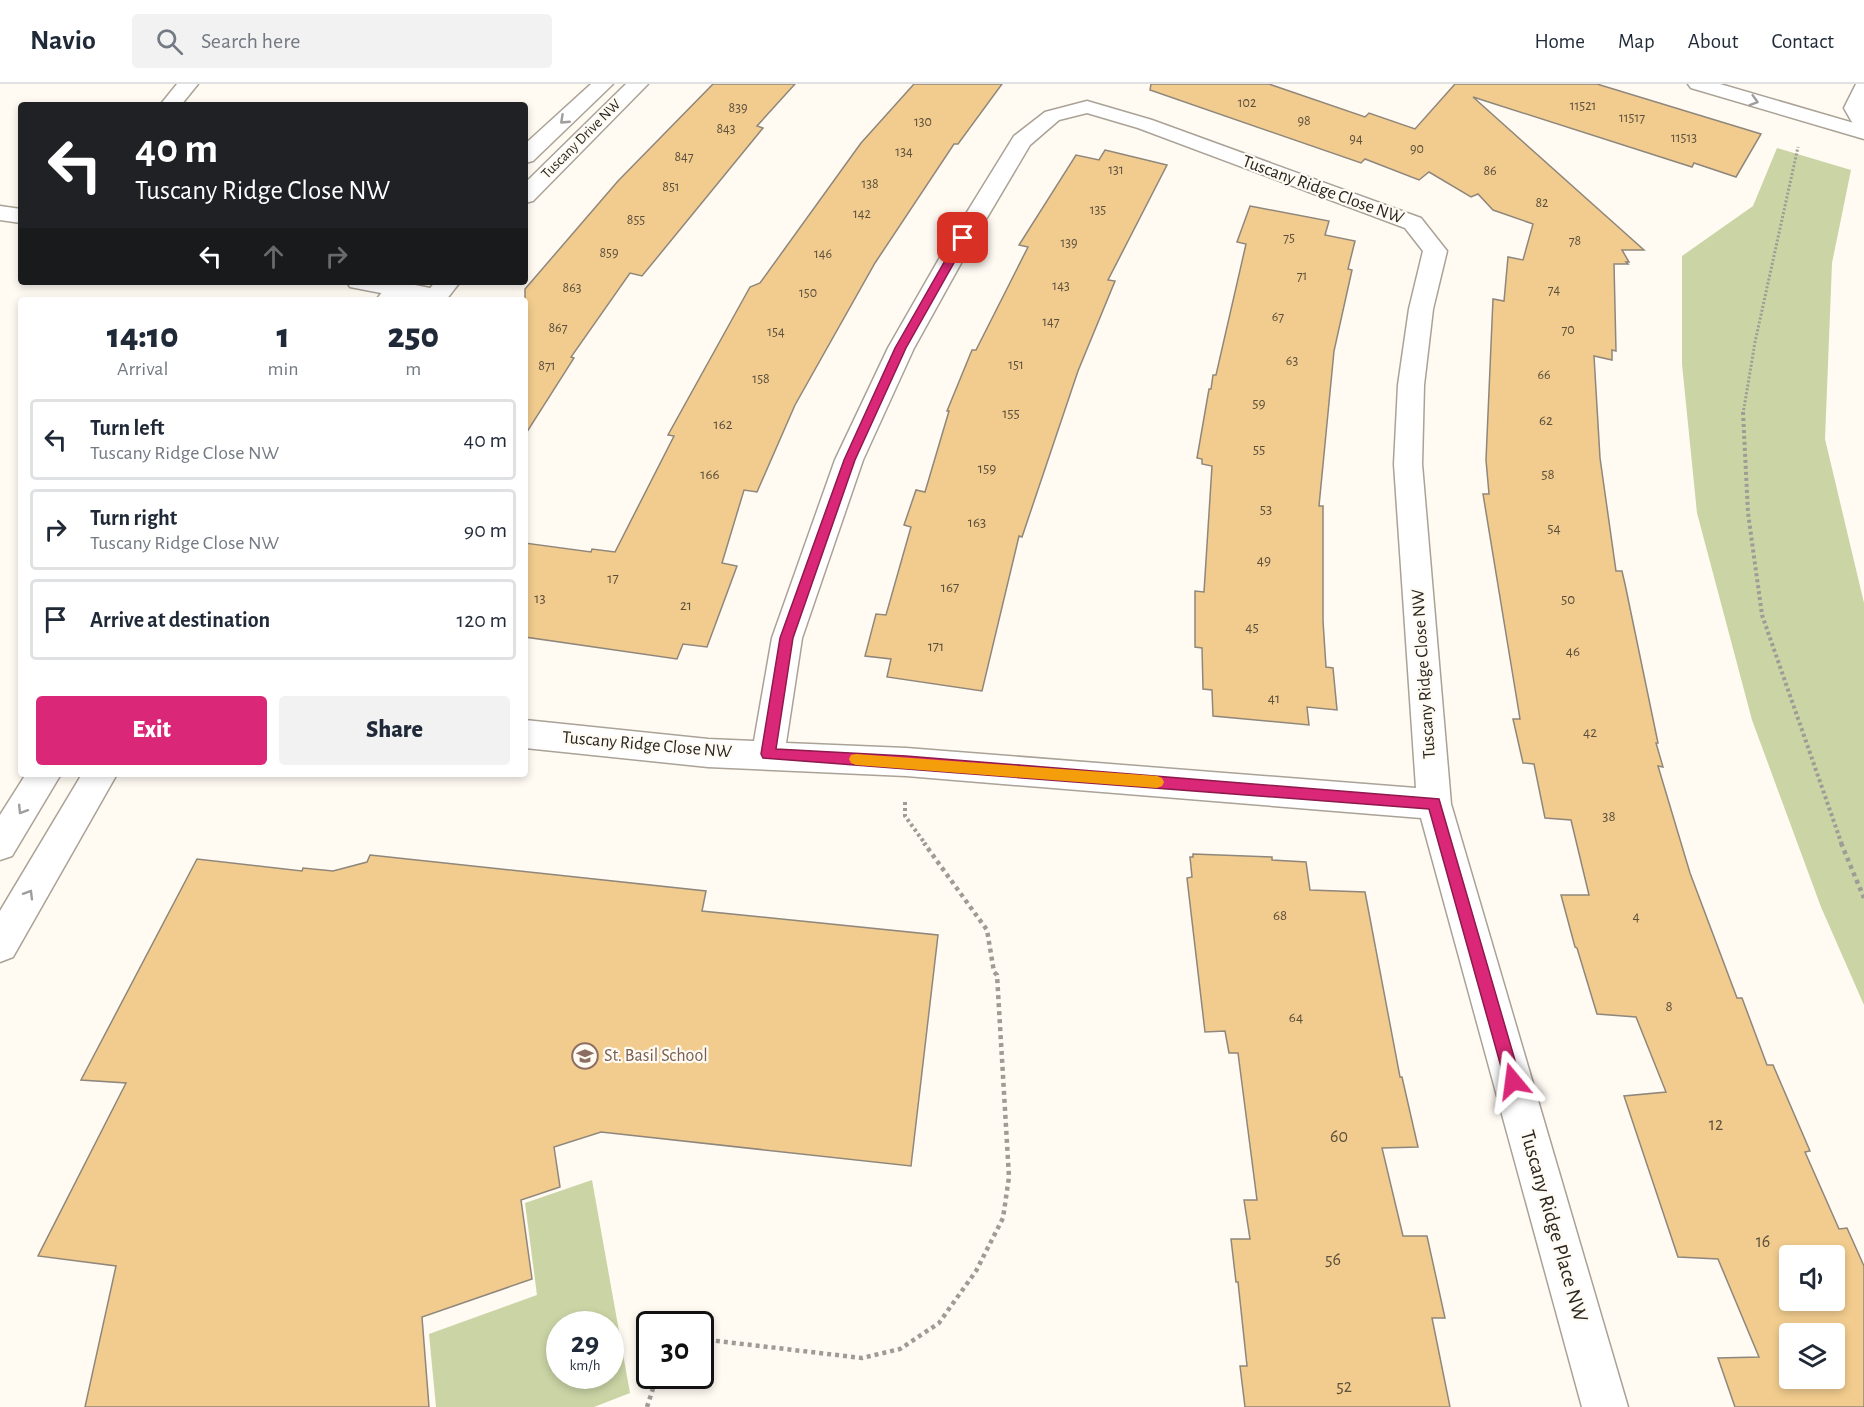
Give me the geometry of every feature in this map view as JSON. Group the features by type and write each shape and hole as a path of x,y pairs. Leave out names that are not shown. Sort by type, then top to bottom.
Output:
{"street":[{"path":"173,102 188,84"},
{"name":"Tuscany Drive NW","path":"528,153 603,84"},
{"name":"Tuscany Drive NW","path":"528,193 638,84"},
{"path":"1698,84 1864,133"},
{"path":"1864,87 1859,110 1864,128"},
{"path":"1831,101 1859,110"},
{"name":"Tuscany Ridge Close NW","path":"528,734 708,753 906,762 1434,804 1408,464 1411,385 1421,309 1435,251 1413,223 1145,124 1087,107 1052,116 1022,141 963,238 901,348 849,460 787,638 768,754"},
{"path":"0,213 18,216"},
{"path":"371,285 396,291 439,293"},
{"path":"0,845 42,777"},
{"path":"0,945 98,777"},
{"name":"Tuscany Ridge Place NW","path":"1434,804 1605,1407"}],"path":[{"path":"1800,142 1795,151 1779,241 1755,342 1742,421 1748,513 1762,615 1832,819 1864,898"},
{"path":"714,1341 862,1358 900,1350 939,1323 976,1271 1003,1218 1009,1177 998,975 994,972 987,930 905,816 906,762"},
{"path":"648,1407 653,1389"}],"green space":[{"path":"1777,148 1851,170 1832,263 1825,439 1864,603 1864,1005 1821,907 1752,720 1697,513 1682,364 1682,256 1753,206"},
{"path":"592,1180 615,1311 546,1311 546,1389 624,1389 624,1359 630,1393 594,1407 436,1407 429,1334 537,1295 525,1203"}],"building":[{"path":"713,84 795,84 757,126 763,128 642,276 630,273 571,357 574,358 528,430 528,297 525,297 525,289 618,181"},
{"path":"914,84 1002,84 958,144 954,144 875,263 795,405 757,492 744,490 722,563 737,566 707,647 683,644 677,659 528,637 528,543 591,552 592,549 615,552 674,436 668,435 750,287 760,283 861,143"},
{"path":"1151,84 1269,84 1365,117 1369,113 1415,129 1455,84 1597,84 1761,134 1736,177 1694,163 1692,167 1473,97 1644,250 1622,250 1628,264 1614,264 1616,351 1612,350 1612,360 1594,356 1600,458 1616,571 1622,571 1658,743 1656,743 1663,767 1658,766 1690,873 1737,998 1742,998 1767,1065 1773,1065 1810,1151 1805,1152 1839,1229 1847,1228 1864,1266 1864,1407 1735,1407 1718,1358 1759,1357 1718,1259 1678,1257 1624,1096 1666,1092 1636,1017 1597,1014 1561,895 1589,895 1571,820 1545,818 1534,764 1523,763 1513,719 1520,719 1483,494 1489,494 1486,460 1493,299 1504,301 1508,257 1523,260 1533,224 1493,210 1478,194 1471,197 1429,172 1419,180 1365,159 1361,163 1150,90"},
{"path":"1105,150 1167,165 1108,280 1115,281 1078,371 1022,537 1019,536 982,691 887,677 891,659 865,656 876,614 886,615 911,527 904,525 916,490 925,492 949,411 947,411 972,350 976,350 1028,247 1019,245 1076,155 1099,160"},
{"path":"1250,206 1329,221 1325,235 1355,241 1348,269 1352,270 1334,351 1319,506 1323,506 1323,621 1326,667 1333,668 1337,710 1307,707 1309,725 1213,716 1212,690 1203,689 1202,648 1195,647 1195,591 1204,592 1212,466 1202,464 1202,459 1197,458 1209,389 1211,389 1213,375 1216,375 1246,244 1237,242"},
{"path":"1193,854 1272,857 1272,860 1306,862 1310,890 1365,892 1400,1077 1402,1077 1418,1147 1382,1148 1403,1236 1427,1236 1445,1318 1432,1318 1450,1407 1245,1407 1240,1366 1247,1366 1231,1239 1250,1239 1244,1200 1257,1200 1238,1053 1229,1053 1225,1031 1205,1032 1187,878 1192,877 1190,857 1193,857"},
{"path":"370,855 706,891 702,911 938,935 911,1166 601,1132 554,1147 560,1187 521,1200 532,1279 422,1317 429,1407 85,1407 116,1266 38,1256 126,1083 81,1080 197,859 302,871 303,868 333,871 367,862"}],"slow traffic":[{"path":"856,759 1157,782"}],"place":[{"name":"St. Basil School","path":"585,1056"}],"route":[{"path":"963,238 901,348 849,460 787,638 768,754 906,762 1434,804 1513,1081"}]}
